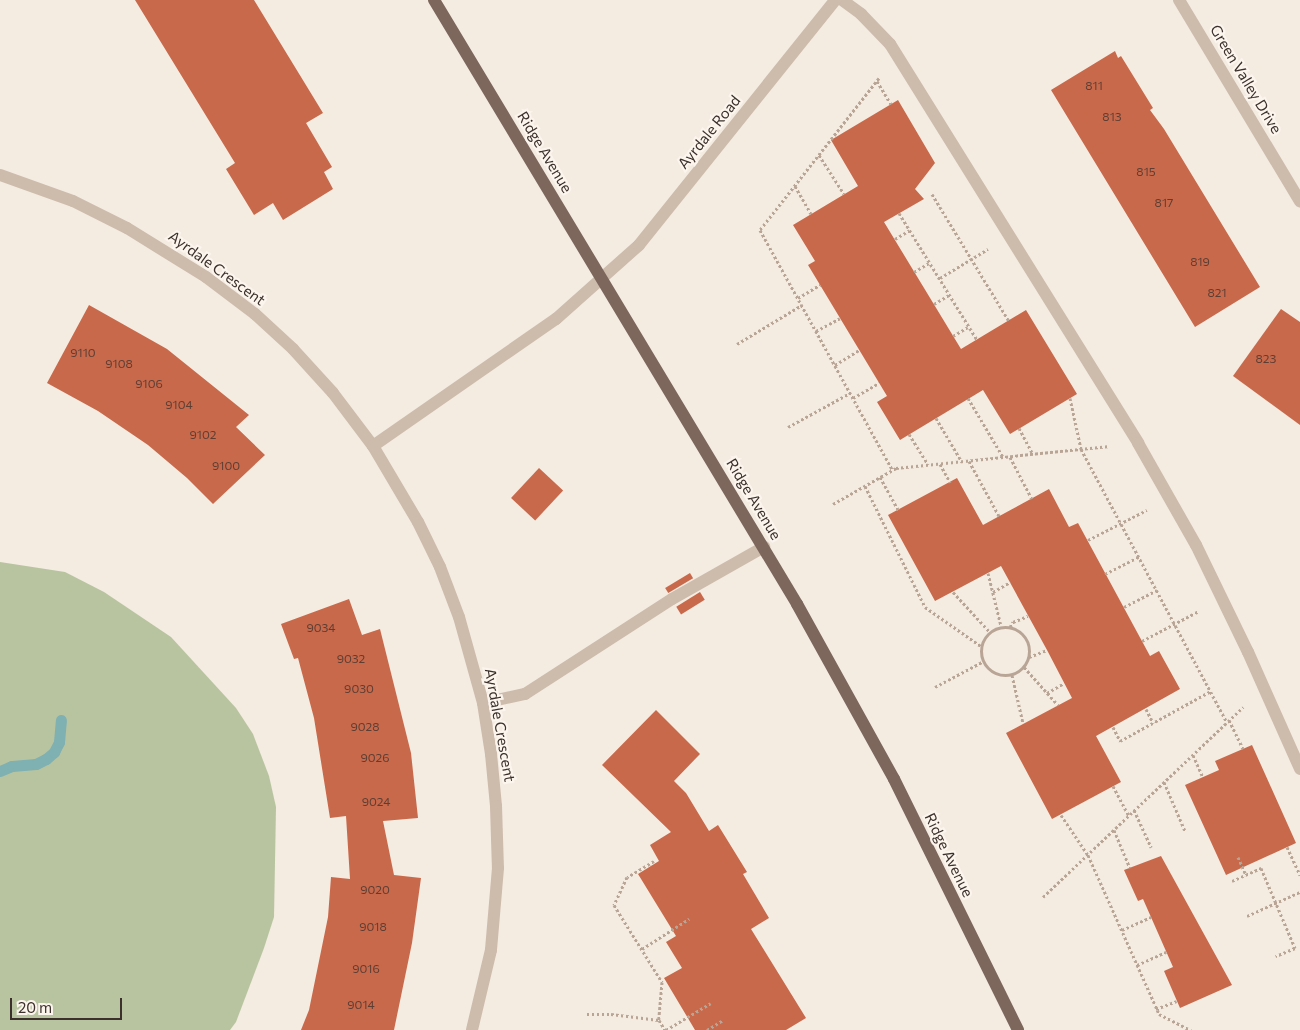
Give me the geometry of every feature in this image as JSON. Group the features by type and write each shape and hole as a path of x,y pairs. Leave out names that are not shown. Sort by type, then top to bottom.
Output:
{"main road":[{"name":"Ridge Avenue","path":"434,0 764,547 894,779 1018,1030"}],"street":[{"name":"Ayrdale Road","path":"603,278 639,245 835,0"},
{"path":"842,0 870,22 890,44 1138,443 1182,520 1222,599 1300,769"},
{"name":"Green Valley Drive","path":"1179,0 1300,201"},
{"name":"Ayrdale Crescent","path":"0,175 72,201 128,228 206,277 255,314 293,349 333,393 373,446 418,522 440,567 459,617 483,703 496,806 498,868 491,950 472,1030"},
{"path":"373,446 556,319 603,278"},
{"path":"483,703 525,694 672,599 764,547"}],"path":[{"path":"892,469 760,230 897,55"},
{"path":"877,81 891,104"},
{"path":"838,130 840,134"},
{"path":"819,155 844,194"},
{"path":"795,186 811,214"},
{"path":"932,194 1009,321"},
{"path":"899,213 977,340"},
{"path":"895,239 910,230"},
{"path":"940,278 1009,237"},
{"path":"914,272 929,263"},
{"path":"798,298 820,285"},
{"path":"934,304 949,295"},
{"path":"737,344 802,306"},
{"path":"816,331 840,318"},
{"path":"953,336 968,327"},
{"path":"835,365 860,350"},
{"path":"853,398 879,383"},
{"path":"788,427 850,393"},
{"path":"968,398 1003,457"},
{"path":"1070,398 1081,449 1243,749"},
{"path":"936,418 962,462"},
{"path":"1019,428 1033,454"},
{"path":"909,434 928,465"},
{"path":"833,504 892,469 1138,443"},
{"path":"1010,457 1032,499"},
{"path":"969,460 999,516"},
{"path":"940,464 950,482"},
{"path":"880,477 898,510"},
{"path":"865,486 925,607 981,646"},
{"path":"1088,540 1121,523"},
{"path":"1105,574 1139,556"},
{"path":"988,574 1001,626"},
{"path":"992,592 1010,582"},
{"path":"1124,607 1157,590"},
{"path":"952,592 989,631"},
{"path":"1142,641 1222,599"},
{"path":"1010,627 1013,622 1028,616"},
{"path":"1001,626 1010,627 1019,631 1026,638 1029,657 1024,667 1012,674 996,673 982,662 981,646 989,631 1001,626"},
{"path":"1029,657 1046,650"},
{"path":"935,687 982,662"},
{"path":"1024,667 1058,705"},
{"path":"1012,674 1023,724"},
{"path":"1046,693 1064,683"},
{"path":"1043,897 1264,687"},
{"path":"1113,727 1120,741 1212,692"},
{"path":"1146,709 1153,724"},
{"path":"1193,755 1203,778"},
{"path":"1164,782 1185,832"},
{"path":"1113,786 1128,816"},
{"path":"1134,810 1151,846"},
{"path":"1060,814 1088,855 1159,1014 1191,1030"},
{"path":"1114,830 1130,868"},
{"path":"1287,847 1300,875"},
{"path":"1238,857 1246,875"},
{"path":"654,861 627,877 614,905 662,982 659,1020 665,1030 711,1003"},
{"path":"1232,881 1261,868 1295,948 1276,956"},
{"path":"1247,916 1300,892"},
{"path":"1122,930 1151,917"},
{"path":"642,949 689,919"},
{"path":"1137,964 1166,952"},
{"path":"1156,1009 1177,1001"},
{"path":"586,1014 611,1014 659,1020"},
{"path":"707,1030 722,1020"}],"green space":[{"path":"0,562 65,572 104,592 171,637 236,708 253,734 269,776 276,807 274,917 236,1022 230,1030 0,1030"}],"building":[{"path":"135,0 254,0 323,113 306,123 332,167 324,172 333,189 283,220 273,203 254,215 226,169 235,163"},
{"path":"1115,51 1118,58 1121,56 1153,108 1150,110 1164,129 1260,287 1195,327 1051,90"},
{"path":"898,100 935,163 915,189 924,199 884,222 961,349 1026,310 1077,394 1010,434 983,390 900,440 877,402 887,396 808,265 815,261 793,225 858,186 831,140"},
{"path":"89,305 167,349 249,415 236,427 265,455 213,504 187,478 148,445 98,411 47,383"},
{"path":"1281,309 1300,322 1300,425 1233,376"},
{"path":"539,468 563,491 535,520 511,498"},
{"path":"957,478 983,525 1049,489 1069,527 1078,523 1150,656 1159,651 1180,689 1096,736 1121,782 1052,819 1006,733 1072,698 1047,650 1001,566 935,601 888,515"},
{"path":"690,573 693,578 668,593 665,588"},
{"path":"700,592 705,600 681,614 676,607"},
{"path":"349,599 362,635 380,629 411,753 418,818 383,821 394,875 421,878 412,943 394,1030 301,1030 309,1010 328,917 331,877 350,879 346,816 330,818 314,718 298,658 294,659 281,624"},
{"path":"656,710 700,754 674,781 686,793 709,831 718,825 747,872 743,874 769,918 751,929 806,1018 786,1030 695,1030 664,978 682,968 666,942 676,936 638,874 659,861 650,845 671,832 602,765"},
{"path":"1252,745 1296,843 1226,875 1185,785 1219,770 1215,761"},
{"path":"1161,856 1232,985 1180,1008 1164,971 1173,967 1143,899 1138,901 1124,870"}],"waterway":[{"path":"0,771 12,766 36,764 46,759 54,752 59,742 61,720"}]}
